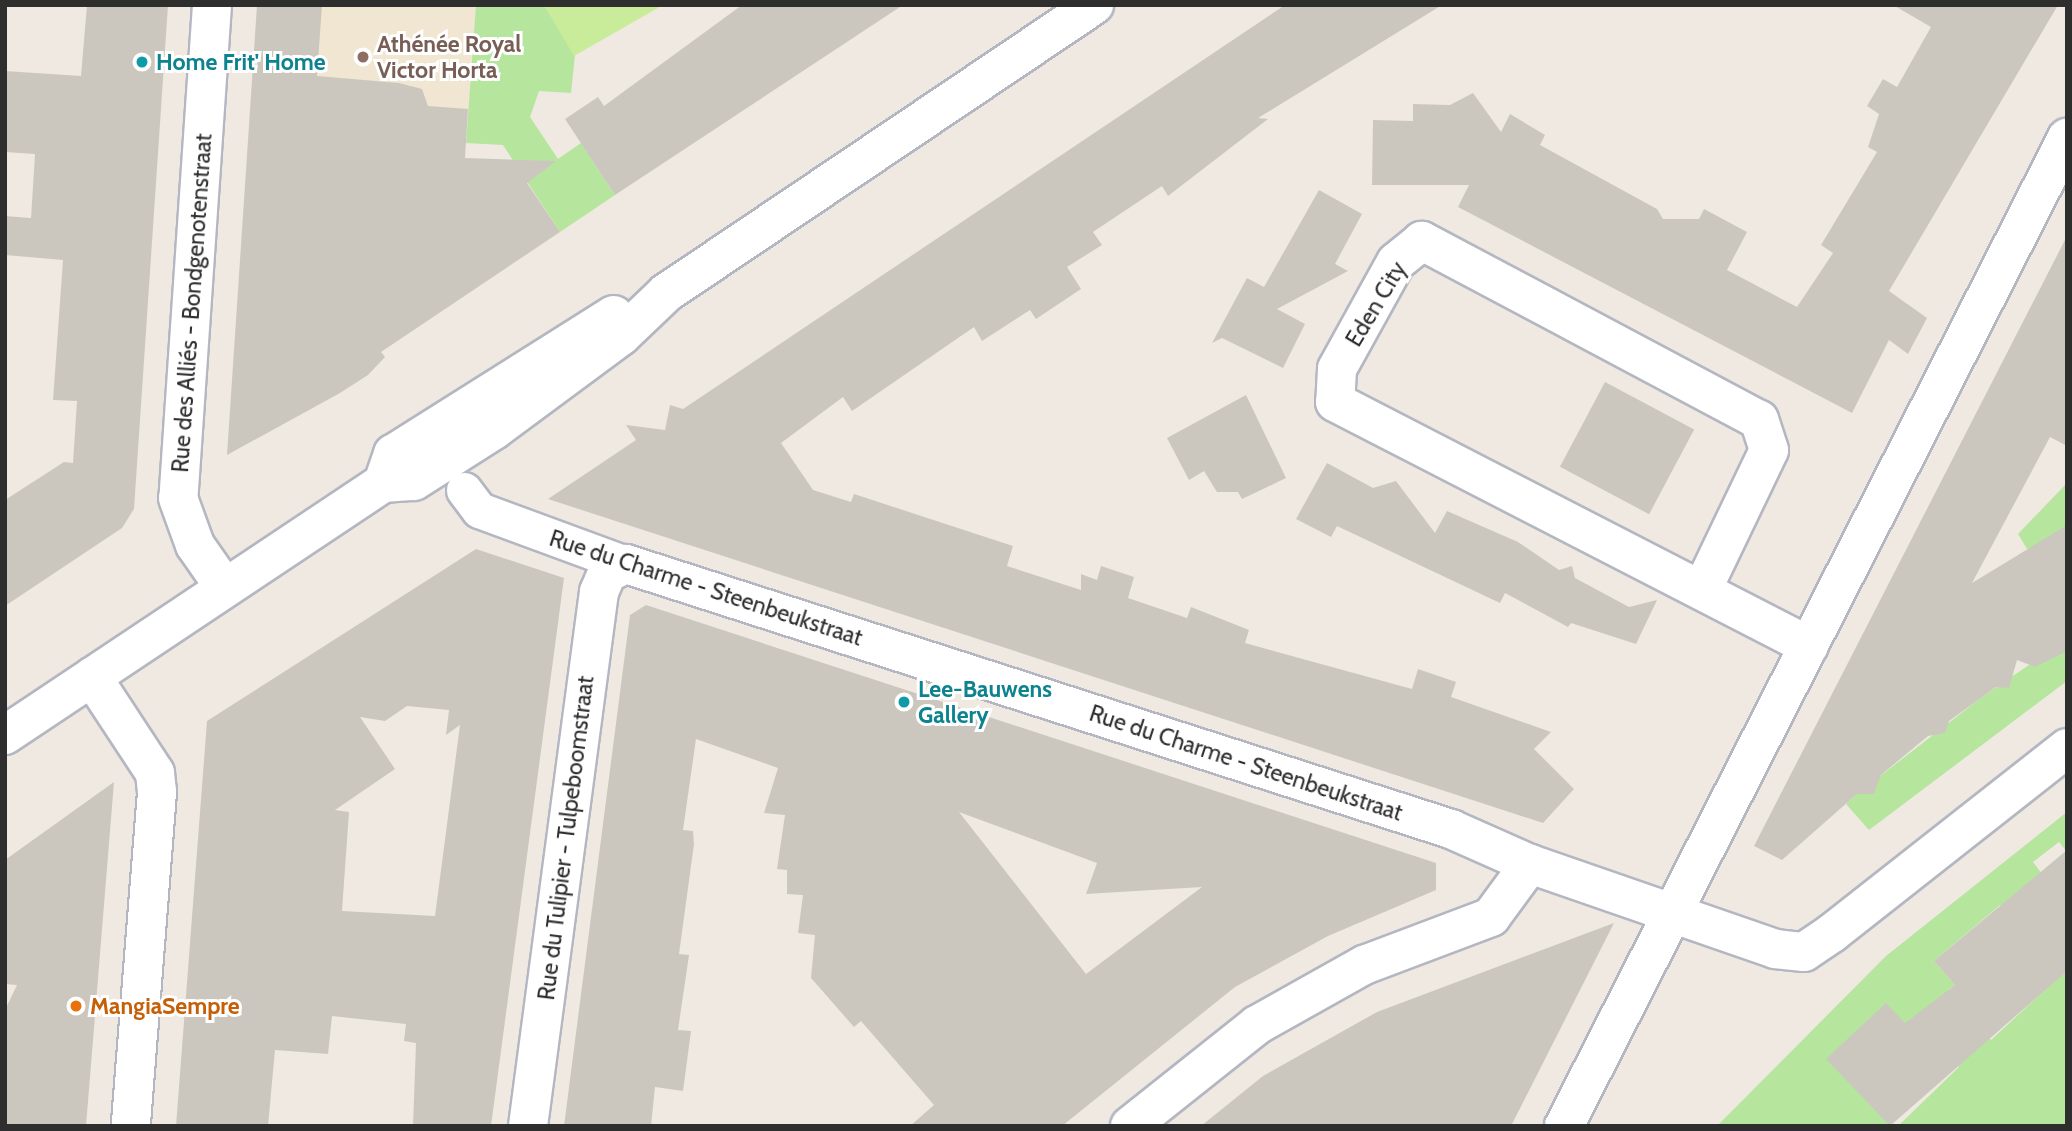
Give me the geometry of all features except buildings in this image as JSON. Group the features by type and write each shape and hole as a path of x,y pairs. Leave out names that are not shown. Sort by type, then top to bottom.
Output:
{"street":[{"name":"Rue des Alliés - Bondgenotenstraat","path":"212,5 178,498 195,545 225,588"},
{"path":"5,735 225,588 398,482 393,454 452,412 608,318 666,293 1094,5"},
{"path":"1564,1126 2067,138"},
{"name":"Eden City","path":"1702,590 1769,450 1759,420 1422,241 1396,262 1337,369 1335,402 1810,646"},
{"name":"Rue du Charme - Steenbeukstraat","path":"464,490 479,510 626,564 1451,829 1530,864 1775,949 1804,952 2067,748"},
{"name":"Rue du Tulipier - Tulpeboomstraat","path":"528,1126 599,592 607,573 626,564"},
{"path":"92,677 155,773 158,792 131,1126"},
{"path":"1130,1126 1256,1025 1364,965 1491,918 1530,864"}],"shaded area":[{"name":"Athénée Royal Victor Horta","path":"257,5 476,5 464,156 374,153"}],"green space":[{"path":"476,5 544,5 575,55 571,93 539,91 530,117 558,159 581,143 615,195 560,232 503,145 466,143"},
{"path":"544,5 663,5 574,56"},
{"path":"2067,483 2067,537 2027,549 2018,534"},
{"path":"2067,650 2067,681 1869,830 1846,804 1859,792 1873,792 1875,780 1982,697 2029,665"},
{"path":"2067,812 2067,852 2059,842 2033,862 2058,895 2067,921 2067,1126 1898,1126 1959,1067 1939,1045 1890,1126 1717,1126 1886,956","holes":["2000,905 2060,976 1991,1040 1948,990 1955,985 1934,961"]}],"place":[{"name":"Athénée Royal Victor Horta","path":"363,57"},
{"name":"Home Frit' Home","path":"142,62"},
{"name":"Lee-Bauwens Gallery","path":"904,702"},
{"name":"MangiaSempre","path":"76,1006"}]}
